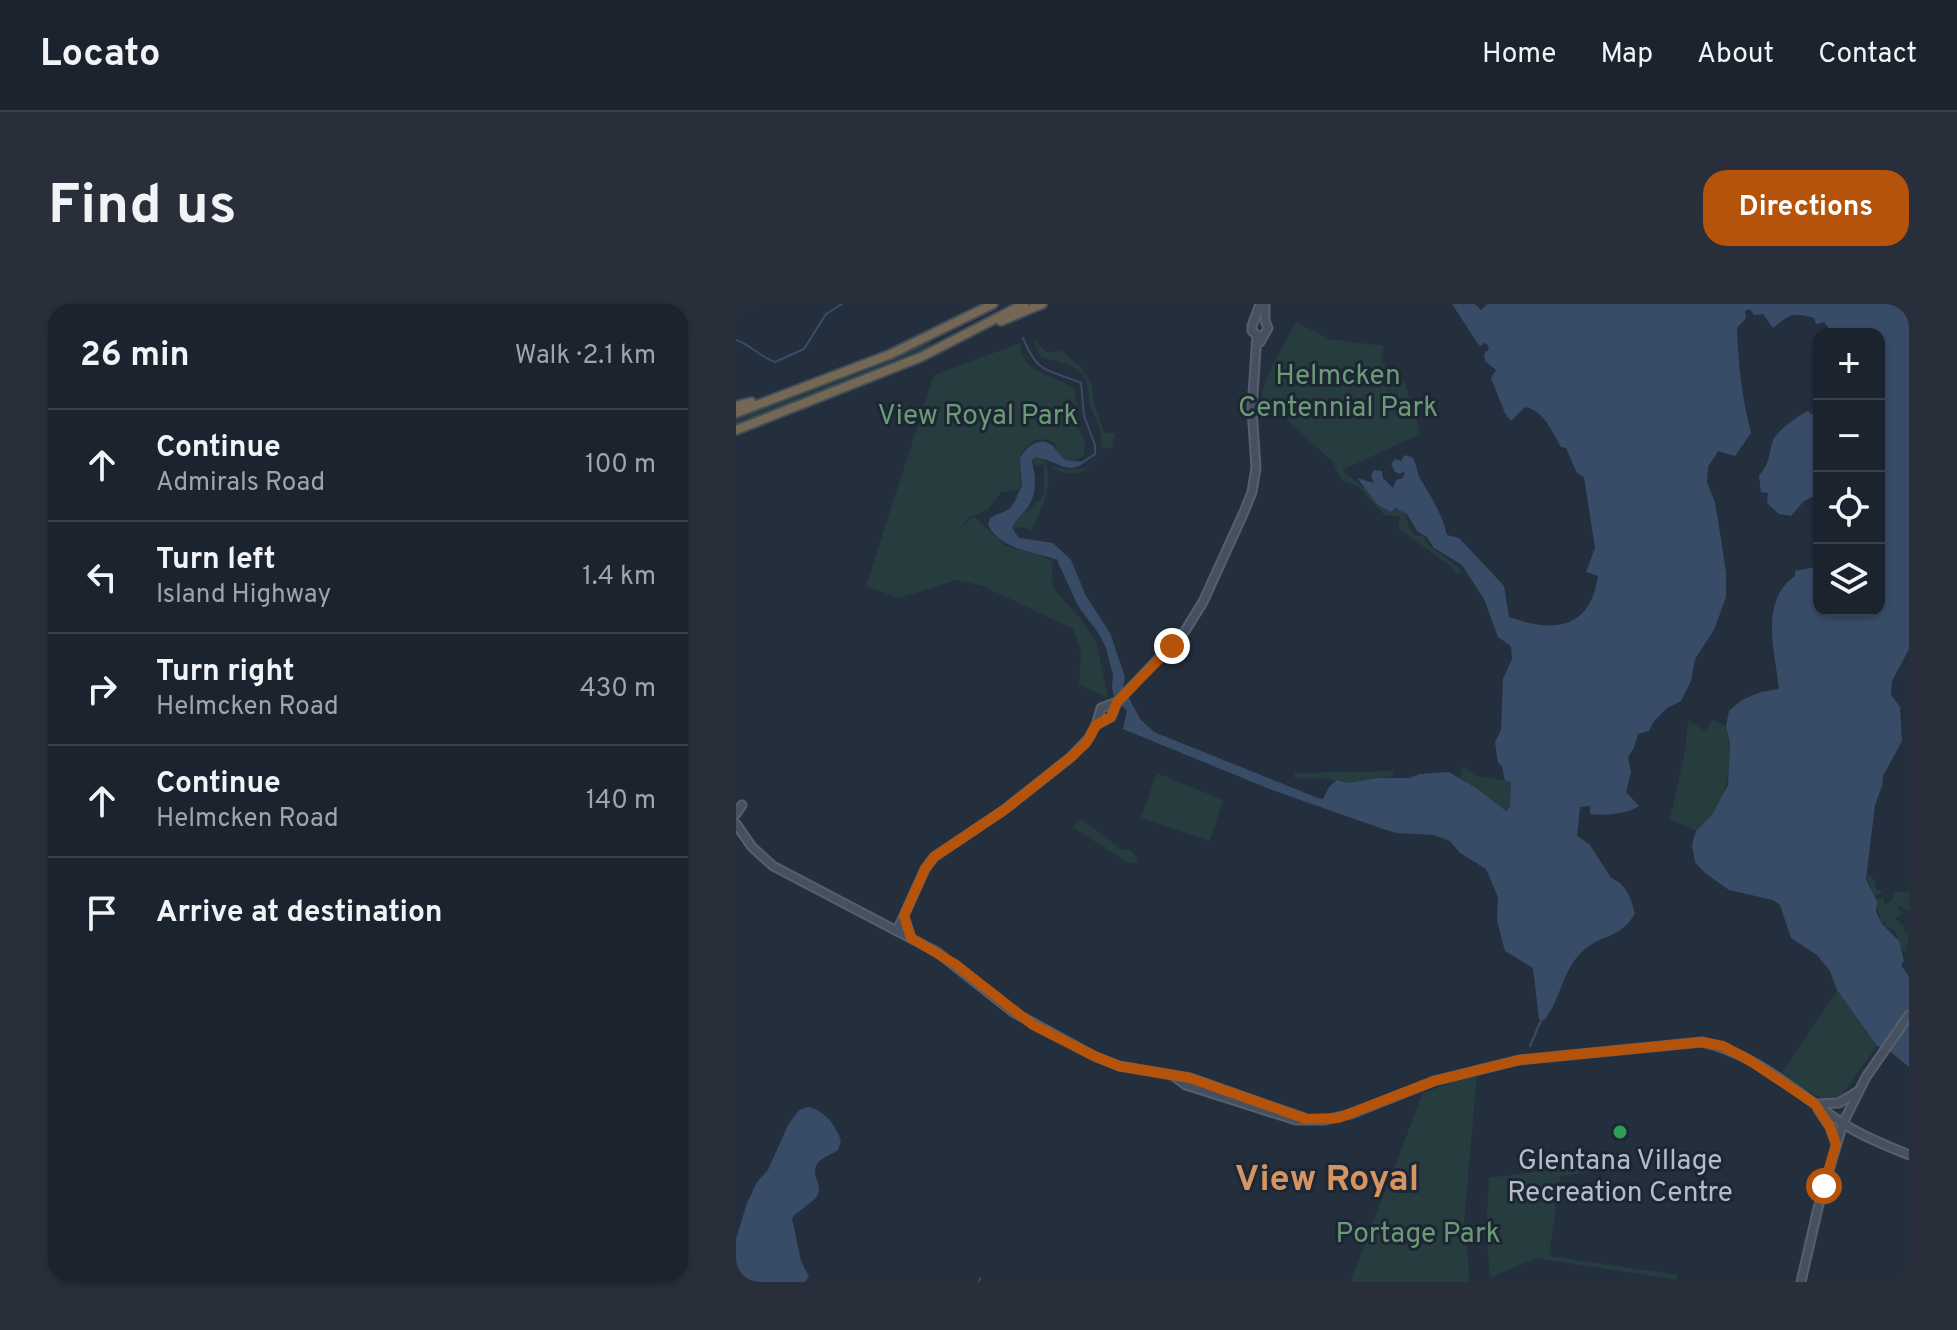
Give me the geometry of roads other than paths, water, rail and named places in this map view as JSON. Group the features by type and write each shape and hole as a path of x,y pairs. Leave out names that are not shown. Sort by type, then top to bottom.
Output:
{"highway":[{"path":"736,413 891,354 993,304"},
{"path":"736,430 897,368 1024,304"},
{"path":"981,328 1042,304"},
{"path":"736,406 813,383"}],"main road":[{"path":"897,931 925,869 934,857 1004,810 1071,757 1086,743 1106,714 1172,646 1195,616 1252,492 1256,468 1252,409 1256,356 1259,336 1268,328 1262,304"},
{"path":"1259,336 1252,331 1262,304"},
{"path":"1254,322 1265,321"},
{"path":"736,805 742,805 736,814"},
{"path":"736,824 752,847 773,866 955,964 1033,1025 1116,1065 1175,1077 1186,1085 1296,1120 1338,1118 1434,1081 1519,1060 1702,1042 1723,1046 1749,1060 1863,1135 1909,1155"},
{"path":"904,916 911,938"},
{"path":"1801,1282 1812,1228 1843,1123 1879,1056 1909,1015"},
{"path":"1815,1104 1839,1103 1859,1090"},
{"path":"1815,1104 1830,1127 1836,1144"}],"water":[{"path":"1452,304 1475,304 1481,310 1488,304 1909,304 1909,649 1892,681 1891,695 1900,707 1902,741 1883,776 1875,805 1866,879 1877,902 1876,912 1882,924 1899,941 1904,961 1901,965 1909,977 1909,1067 1891,1052 1877,1046 1837,990 1830,971 1817,955 1791,938 1780,905 1773,900 1729,890 1695,862 1692,845 1696,831 1712,815 1728,785 1730,744 1726,726 1729,711 1742,700 1779,689 1773,644 1773,613 1777,599 1795,576 1795,571 1813,567 1813,616 1885,616 1885,328 1829,328 1824,322 1816,324 1814,318 1796,315 1773,328 1763,314 1754,315 1750,309 1745,311 1746,318 1737,328 1739,368 1751,433 1735,456 1718,451 1708,467 1707,482 1715,503 1722,545 1726,597 1714,630 1695,659 1691,681 1681,701 1667,708 1649,731 1638,734 1628,757 1631,772 1626,792 1639,806 1622,813 1602,815 1590,814 1590,806 1580,807 1577,836 1590,845 1611,878 1625,888 1635,914 1622,929 1591,945 1576,958 1544,1020 1539,1019 1533,968 1505,951 1497,920 1498,897 1486,869 1460,853 1450,841 1434,835 1383,829 1272,790 1123,729 1127,711 1114,697 1113,675 1106,648 1078,606 1057,560 1010,545 994,534 988,525 990,518 1009,509 1015,501 1022,486 1020,458 1033,444 1046,442 1065,460 1085,462 1071,468 1034,458 1034,494 1012,528 1019,538 1053,543 1071,560 1086,596 1110,633 1125,677 1123,687 1140,719 1154,732 1318,798 1323,799 1337,780 1347,783 1449,772 1506,811 1510,807 1511,782 1505,781 1495,742 1501,730 1503,679 1512,659 1511,646 1498,637 1484,599 1462,565 1434,548 1427,537 1417,531 1407,514 1395,508 1391,512 1378,505 1357,478 1374,483 1371,476 1374,470 1382,471 1383,478 1393,488 1396,480 1403,478 1405,471 1395,472 1391,464 1395,459 1401,461 1405,455 1413,458 1447,535 1459,538 1504,586 1509,617 1555,625 1578,617 1594,594 1598,576 1586,572 1595,548 1584,477 1577,473 1566,448 1561,447 1547,422 1532,409 1525,407 1511,421 1491,378 1496,370 1485,361 1484,354 1489,349 1487,344 1478,344"},
{"path":"1808,411 1813,414 1813,497 1804,501 1791,516 1779,514 1767,503 1768,493 1761,492 1759,476 1775,437"},
{"path":"809,1107 829,1120 841,1141 838,1150 815,1168 819,1188 817,1196 792,1218 801,1261 809,1277 805,1282 736,1282 736,1239 747,1203 757,1182 768,1170 788,1125 799,1110"}],"waterway":[{"path":"736,340 775,362 804,349 826,314 842,304"},
{"path":"1023,338 1039,365 1081,383 1084,416 1095,445 1095,454 1083,462"},
{"path":"1530,1046 1542,1018"},
{"path":"979,1282 980,1278"}],"place":[{"name":"Glentana Village Recreation Centre","path":"1620,1132"}],"district":[{"name":"View Royal","path":"1327,1181"}],"park label":[{"name":"Helmcken Centennial Park","path":"1338,393"},
{"name":"View Royal Park","path":"978,417"},
{"name":"Portage Park","path":"1418,1235"}]}
